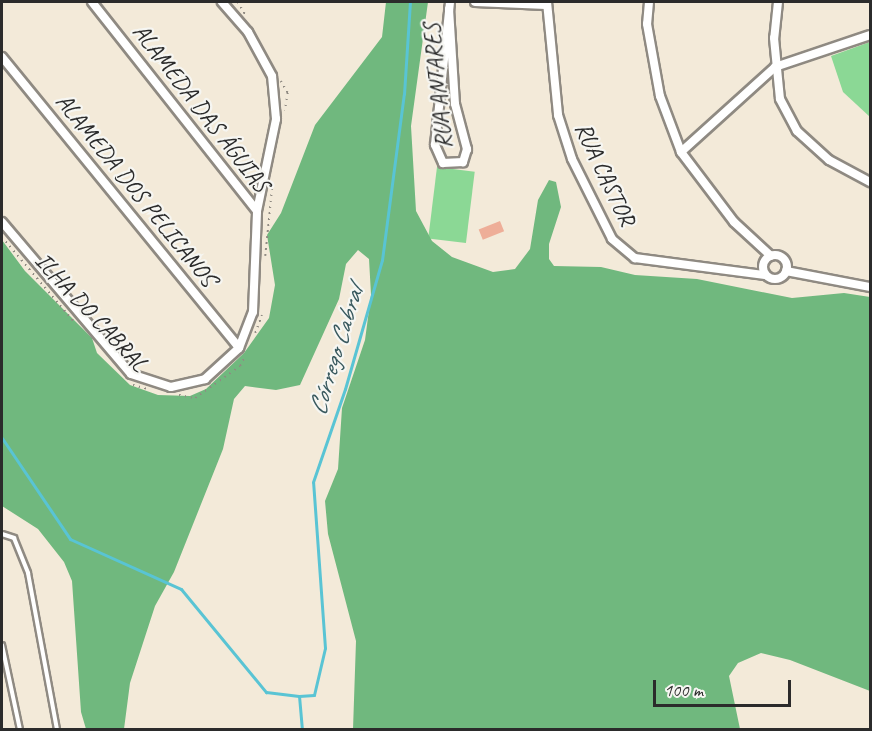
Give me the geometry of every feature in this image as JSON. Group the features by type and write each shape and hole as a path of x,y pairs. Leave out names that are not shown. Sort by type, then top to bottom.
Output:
{"street":[{"name":"ALAMEDA DAS ÁGUIAS","path":"92,2 257,211"},
{"path":"2,222 131,374 171,387 205,379 244,347 253,312 257,211 276,118 272,76 248,32 222,2"},
{"path":"475,2 547,3"},
{"path":"649,2 647,24 660,96 681,152 727,213 771,256 783,259 786,271"},
{"path":"778,2 775,67 780,99 797,131 830,160 870,182"},
{"name":"RUA CASTOR","path":"547,3 558,115 576,168 612,239 634,258 765,275"},
{"name":"RUA ANTARES","path":"449,5 455,104 467,149 463,162 443,163 435,145 449,5"},
{"path":"681,152 775,67 870,35"},
{"name":"ALAMEDA DOS PELICANOS","path":"2,57 244,347"},
{"path":"771,256 763,266 765,275 777,279 786,271"},
{"path":"786,271 870,287"}],"lane":[{"path":"2,534 14,538 28,573 57,729"},
{"path":"2,645 20,729"}],"path":[{"path":"238,2 249,22"},
{"path":"277,73 288,93 284,116"},
{"path":"265,261 273,182"},
{"name":"ILHA DO CABRAL","path":"2,237 79,327"},
{"path":"253,338 262,307"},
{"path":"175,394 195,398 240,366 244,347"},
{"name":"ILHA DO CABRAL","path":"127,379 135,387 155,391"}],"green space":[{"path":"386,2 428,2 411,126 416,211 432,241 452,257 493,272 515,269 530,249 538,200 549,180 556,182 561,207 549,244 549,259 554,266 601,267 635,275 697,279 792,298 844,293 870,297 870,691 790,660 761,653 738,663 729,676 740,729 353,729 356,641 328,534 325,501 338,469 342,408 365,340 371,295 369,259 358,250 346,264 339,299 300,385 276,390 245,386 234,399 223,449 174,572 155,606 130,683 124,729 86,729 81,712 72,581 64,562 38,529 2,506 2,240 25,271 92,338 97,353 130,385 158,395 190,396 206,389 244,353 269,318 275,285 267,235 281,213 315,125 382,37"},
{"path":"870,42 870,117 843,92 831,56"},
{"path":"437,167 475,172 466,243 428,238"}],"building":[{"path":"500,221 504,231 483,240 479,230"}],"waterway":[{"name":"Córrego Cabral","path":"302,730 299,696 314,695 325,648 313,482 345,389 382,260 404,94 410,2"},
{"name":"Córrego Cabral","path":"2,438 70,539 181,589 266,692 299,696"}]}
